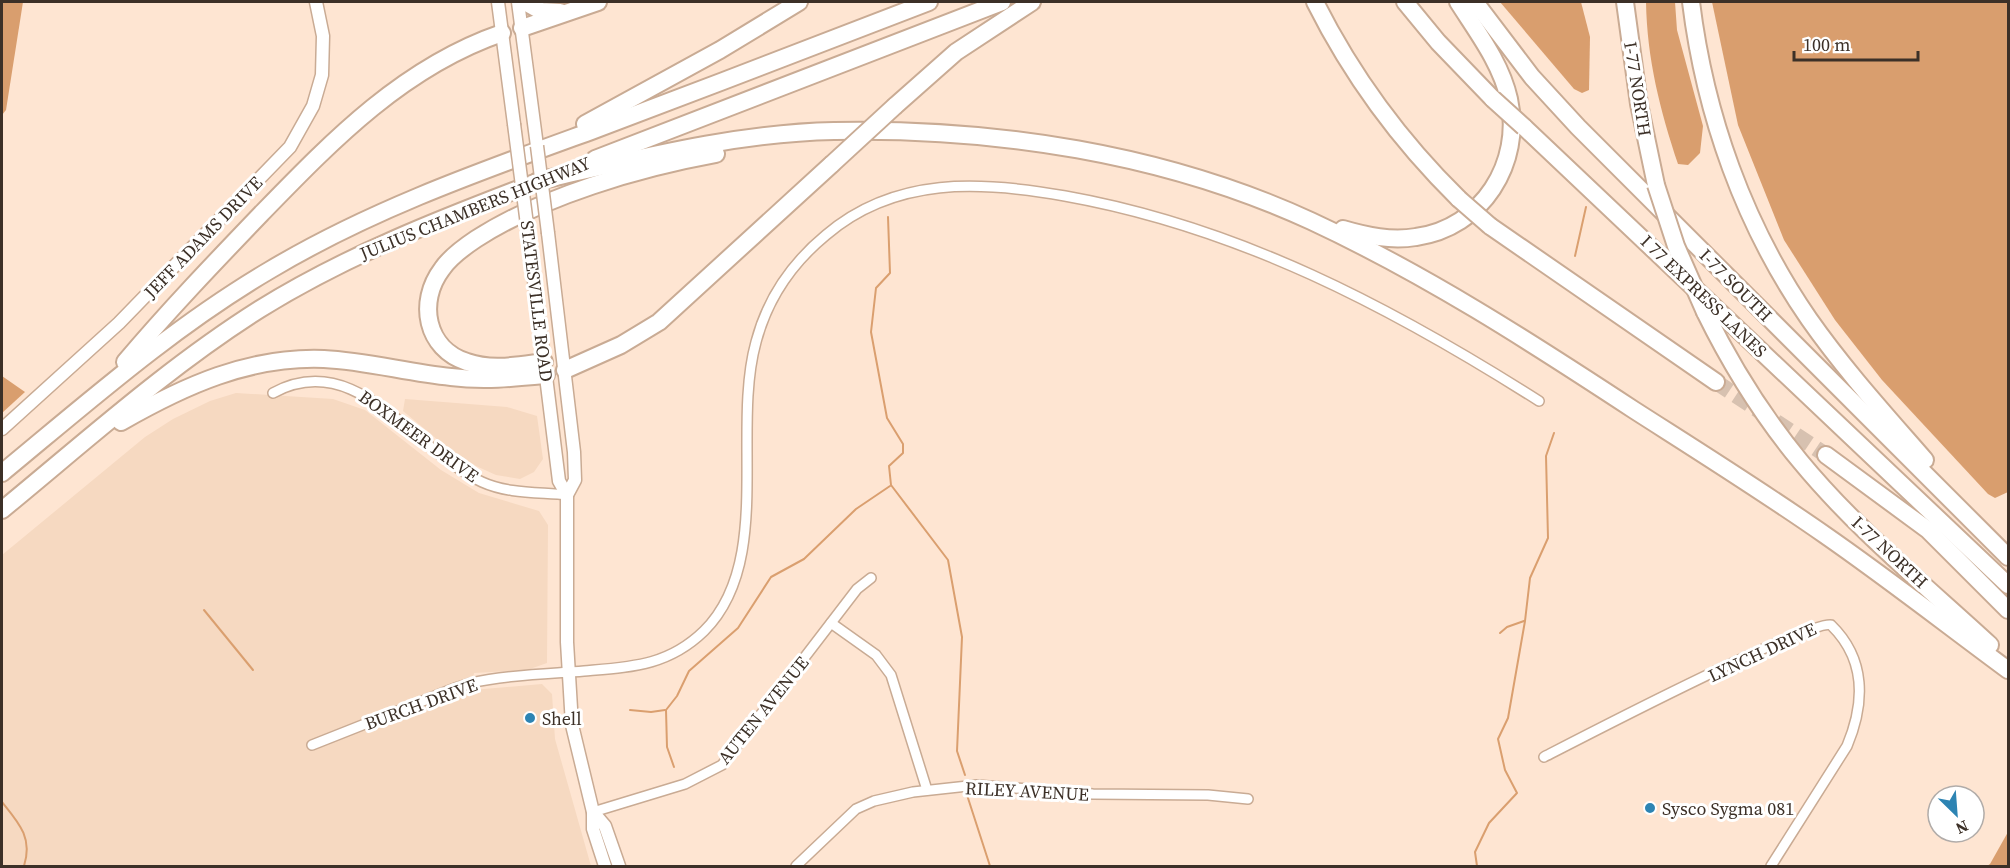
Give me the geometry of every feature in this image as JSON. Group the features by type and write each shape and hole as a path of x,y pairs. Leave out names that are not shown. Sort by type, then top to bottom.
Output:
{"highway":[{"path":"525,2 542,11 567,11"},
{"path":"522,28 598,2"},
{"path":"534,152 720,50 799,2"},
{"name":"JULIUS CHAMBERS HIGHWAY","path":"2,473 96,395 195,318 297,254 405,202 929,2"},
{"name":"JULIUS CHAMBERS HIGHWAY","path":"2,510 188,359 294,289 390,240 1002,2"},
{"path":"565,370 621,345 659,322 956,52 1032,2"},
{"path":"1315,2 1345,56 1380,110 1425,164 1459,199 1490,226 1716,382"},
{"name":"I 77 EXPRESS LANES","path":"1405,2 1443,48 1493,99 2008,585"},
{"path":"1449,2 1489,51"},
{"path":"538,181 683,148 745,138 835,131 896,132 1007,139 1108,156 1205,182 1310,221 1365,235 1405,238 1442,230 1475,209 1500,177 1508,157 1512,135 1511,112 1506,88 1489,51 1458,2"},
{"name":"I-77 SOUTH","path":"1475,2 1532,76 1578,127 2008,557"},
{"name":"I-77 NORTH","path":"1625,2 1635,81 1654,180 1676,246 1705,312 1740,376 1779,434 1845,510 2008,662"},
{"path":"1636,2 1644,79 1657,154 1654,180"},
{"path":"1690,2 1702,71 1723,145 1749,212 1783,277 1809,319 1856,381 2008,557"},
{"path":"96,395 175,303 353,122 411,79 502,33"},
{"path":"545,369 477,365 452,355 435,337 428,312 432,285 449,260 477,239 560,199 667,164 783,143 896,132"},
{"path":"1310,221 1440,288 1517,333 1820,531 2008,670"},
{"path":"79,447 185,387 225,373 272,362 340,360 472,379 545,369"},
{"path":"1826,455 1928,530 2008,610"}],"main road":[{"name":"JEFF ADAMS DRIVE","path":"2,429 119,323 290,147 313,106 322,75 323,36 316,2"},
{"name":"STATESVILLE ROAD","path":"498,2 559,481 567,495"},
{"name":"STATESVILLE ROAD","path":"518,2 565,370 575,480 567,495 568,673 576,749 593,812 593,828 605,867"},
{"path":"502,33 522,28"},
{"path":"545,369 565,370"},
{"name":"STATESVILLE ROAD","path":"593,812 605,826 619,867"}],"street":[{"name":"BURCH DRIVE","path":"312,746 469,684 629,669 665,657 695,639 720,612 735,583 743,552 747,394 756,341 768,310 795,265 820,239 861,211 906,193 964,184 1026,190 1115,206 1205,231 1267,254 1352,292 1438,339 1539,401"},
{"name":"BOXMEER DRIVE","path":"273,393 290,385 308,381 349,386 366,396 438,454 483,483 514,490 567,495"},
{"name":"AUTEN AVENUE","path":"593,812 685,784 722,765 857,589 871,578"},
{"path":"831,623 876,656 891,675 927,790"},
{"name":"LYNCH DRIVE","path":"1544,757 1776,643 1820,624 1831,625 1843,637 1854,657 1859,677 1860,708 1847,746 1771,867"},
{"name":"RILEY AVENUE","path":"796,867 856,809 874,801 927,790 977,785 1093,795 1208,795 1248,799"}],"shaded area":[{"path":"2,2 23,2 6,110 2,115"},
{"path":"1500,2 1581,2 1590,37 1589,90 1582,93 1574,89"},
{"path":"1646,2 1675,2 1677,30 1703,126 1700,153 1688,165 1678,164 1660,104 1649,44"},
{"path":"1712,2 2008,2 2008,492 1995,498 1988,494 1882,380 1835,320 1784,240 1738,125"},
{"path":"2,376 25,392 2,413"},
{"path":"236,393 333,399 365,410 441,470 479,493 539,511 548,525 547,663 527,670 474,673 472,690 542,684 552,694 555,739 591,866 2,866 2,555 145,437 173,419 210,401"},
{"path":"405,399 507,407 537,416 543,459 534,472 520,479 496,475 476,466 444,445 403,411"},
{"path":"2008,832 2008,866 1987,866 1990,864"}],"waterway":[{"path":"1575,256 1586,207"},
{"path":"888,217 890,273 876,288 871,332 887,418 903,444 903,453 889,466 891,485 948,560 962,637 957,751 965,775"},
{"path":"1477,866 1475,852 1489,823 1517,793 1505,770 1498,739 1508,718 1530,578 1548,538 1546,456 1554,433"},
{"path":"674,767 667,747 666,710 677,696 689,671 738,628 771,577 804,559 856,509 890,486"},
{"path":"204,610 253,670"},
{"path":"1500,633 1507,627 1524,621"},
{"path":"630,710 651,712 665,710"},
{"path":"967,795 990,866"},
{"path":"2,802 23,831 27,847 24,866"}],"tunnel":[{"path":"1716,382 1826,455"}],"place":[{"name":"Shell","path":"530,718"},
{"name":"Sysco Sygma 081","path":"1650,808"}]}
